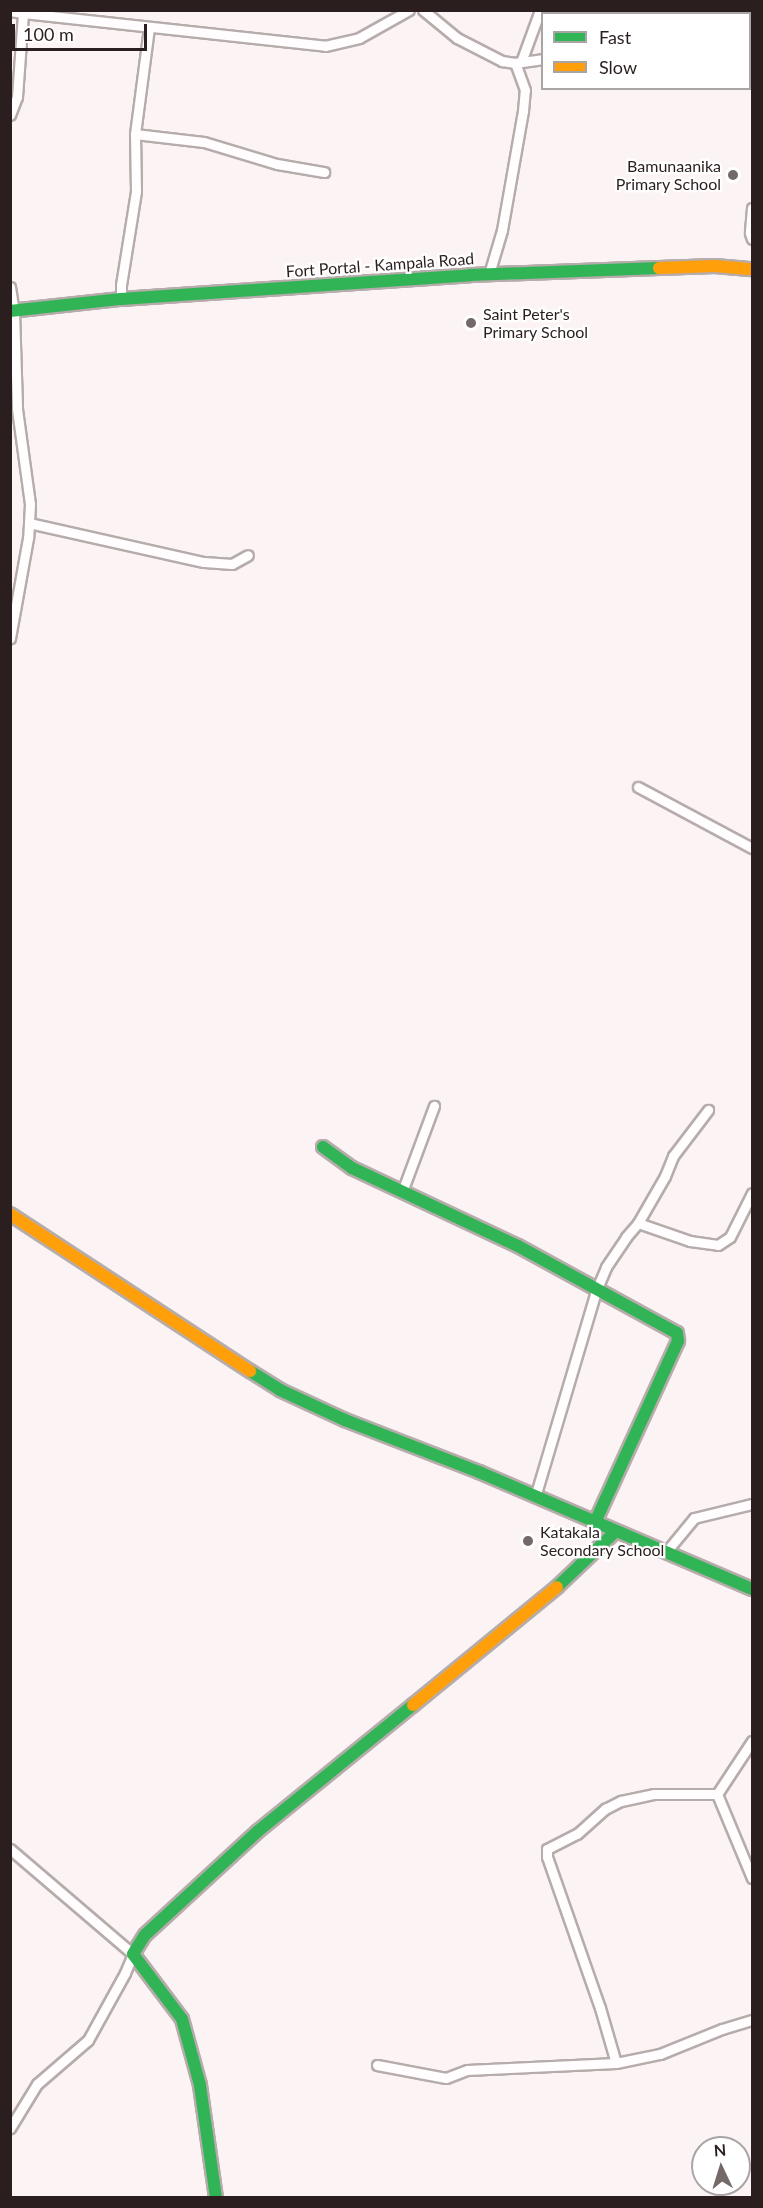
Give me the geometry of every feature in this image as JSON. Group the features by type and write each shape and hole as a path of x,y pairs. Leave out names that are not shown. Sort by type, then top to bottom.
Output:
{"street":[{"path":"10,11 325,46 359,38 409,10"},
{"path":"423,10 457,38 502,61 518,63 541,59"},
{"path":"489,274 502,230 523,111 525,90 518,63 540,10"},
{"path":"10,115 17,97 23,12"},
{"path":"121,299 121,285 136,190 135,134 149,27"},
{"path":"135,134 204,142 277,164 324,172"},
{"path":"753,208 750,233 753,239"},
{"name":"Fort Portal - Kampala Road","path":"12,311 121,299 489,274 715,266 753,269"},
{"path":"10,287 17,409 30,504 29,523 10,638"},
{"path":"29,523 204,562 232,564 248,555"},
{"path":"638,787 753,848"},
{"path":"402,1192 434,1106"},
{"path":"535,1497 596,1291 606,1268 638,1223 665,1176 673,1156 708,1110"},
{"path":"323,1147 352,1168 518,1246 596,1291 677,1333 679,1336 595,1522"},
{"path":"638,1223 690,1241 718,1245 729,1237 753,1193"},
{"path":"10,1214 280,1390 345,1420 753,1589"},
{"path":"666,1552 694,1518 753,1504"},
{"path":"10,2128 37,2084 88,2040 145,1935 258,1832 577,1571 616,1531"},
{"path":"717,1794 753,1741"},
{"path":"616,2063 600,2008 547,1857 548,1848 577,1834 605,1809 621,1800 654,1794 717,1794"},
{"path":"717,1794 753,1878"},
{"path":"10,1849 133,1954 182,2019 200,2085 216,2198"},
{"path":"377,2065 446,2078 467,2070 616,2063 660,2054 753,2020"}],"traffic: fast":[{"path":"10,311 121,299 470,275 659,268"},
{"path":"323,1147 352,1168 518,1246 677,1333 678,1341 595,1522"},
{"path":"250,1371 280,1390 345,1420 479,1472 752,1589"},
{"path":"557,1587 616,1531"},
{"path":"216,2198 200,2085 182,2019 133,1954 145,1935 258,1831 413,1705"}],"traffic: slow":[{"path":"659,268 715,266 752,269"},
{"path":"10,1214 250,1371"},
{"path":"413,1705 557,1587"}],"place":[{"name":"Bamunaanika Primary School","path":"733,175"},
{"name":"Saint Peter's Primary School","path":"471,323"},
{"name":"Katakala Secondary School","path":"528,1541"}]}
